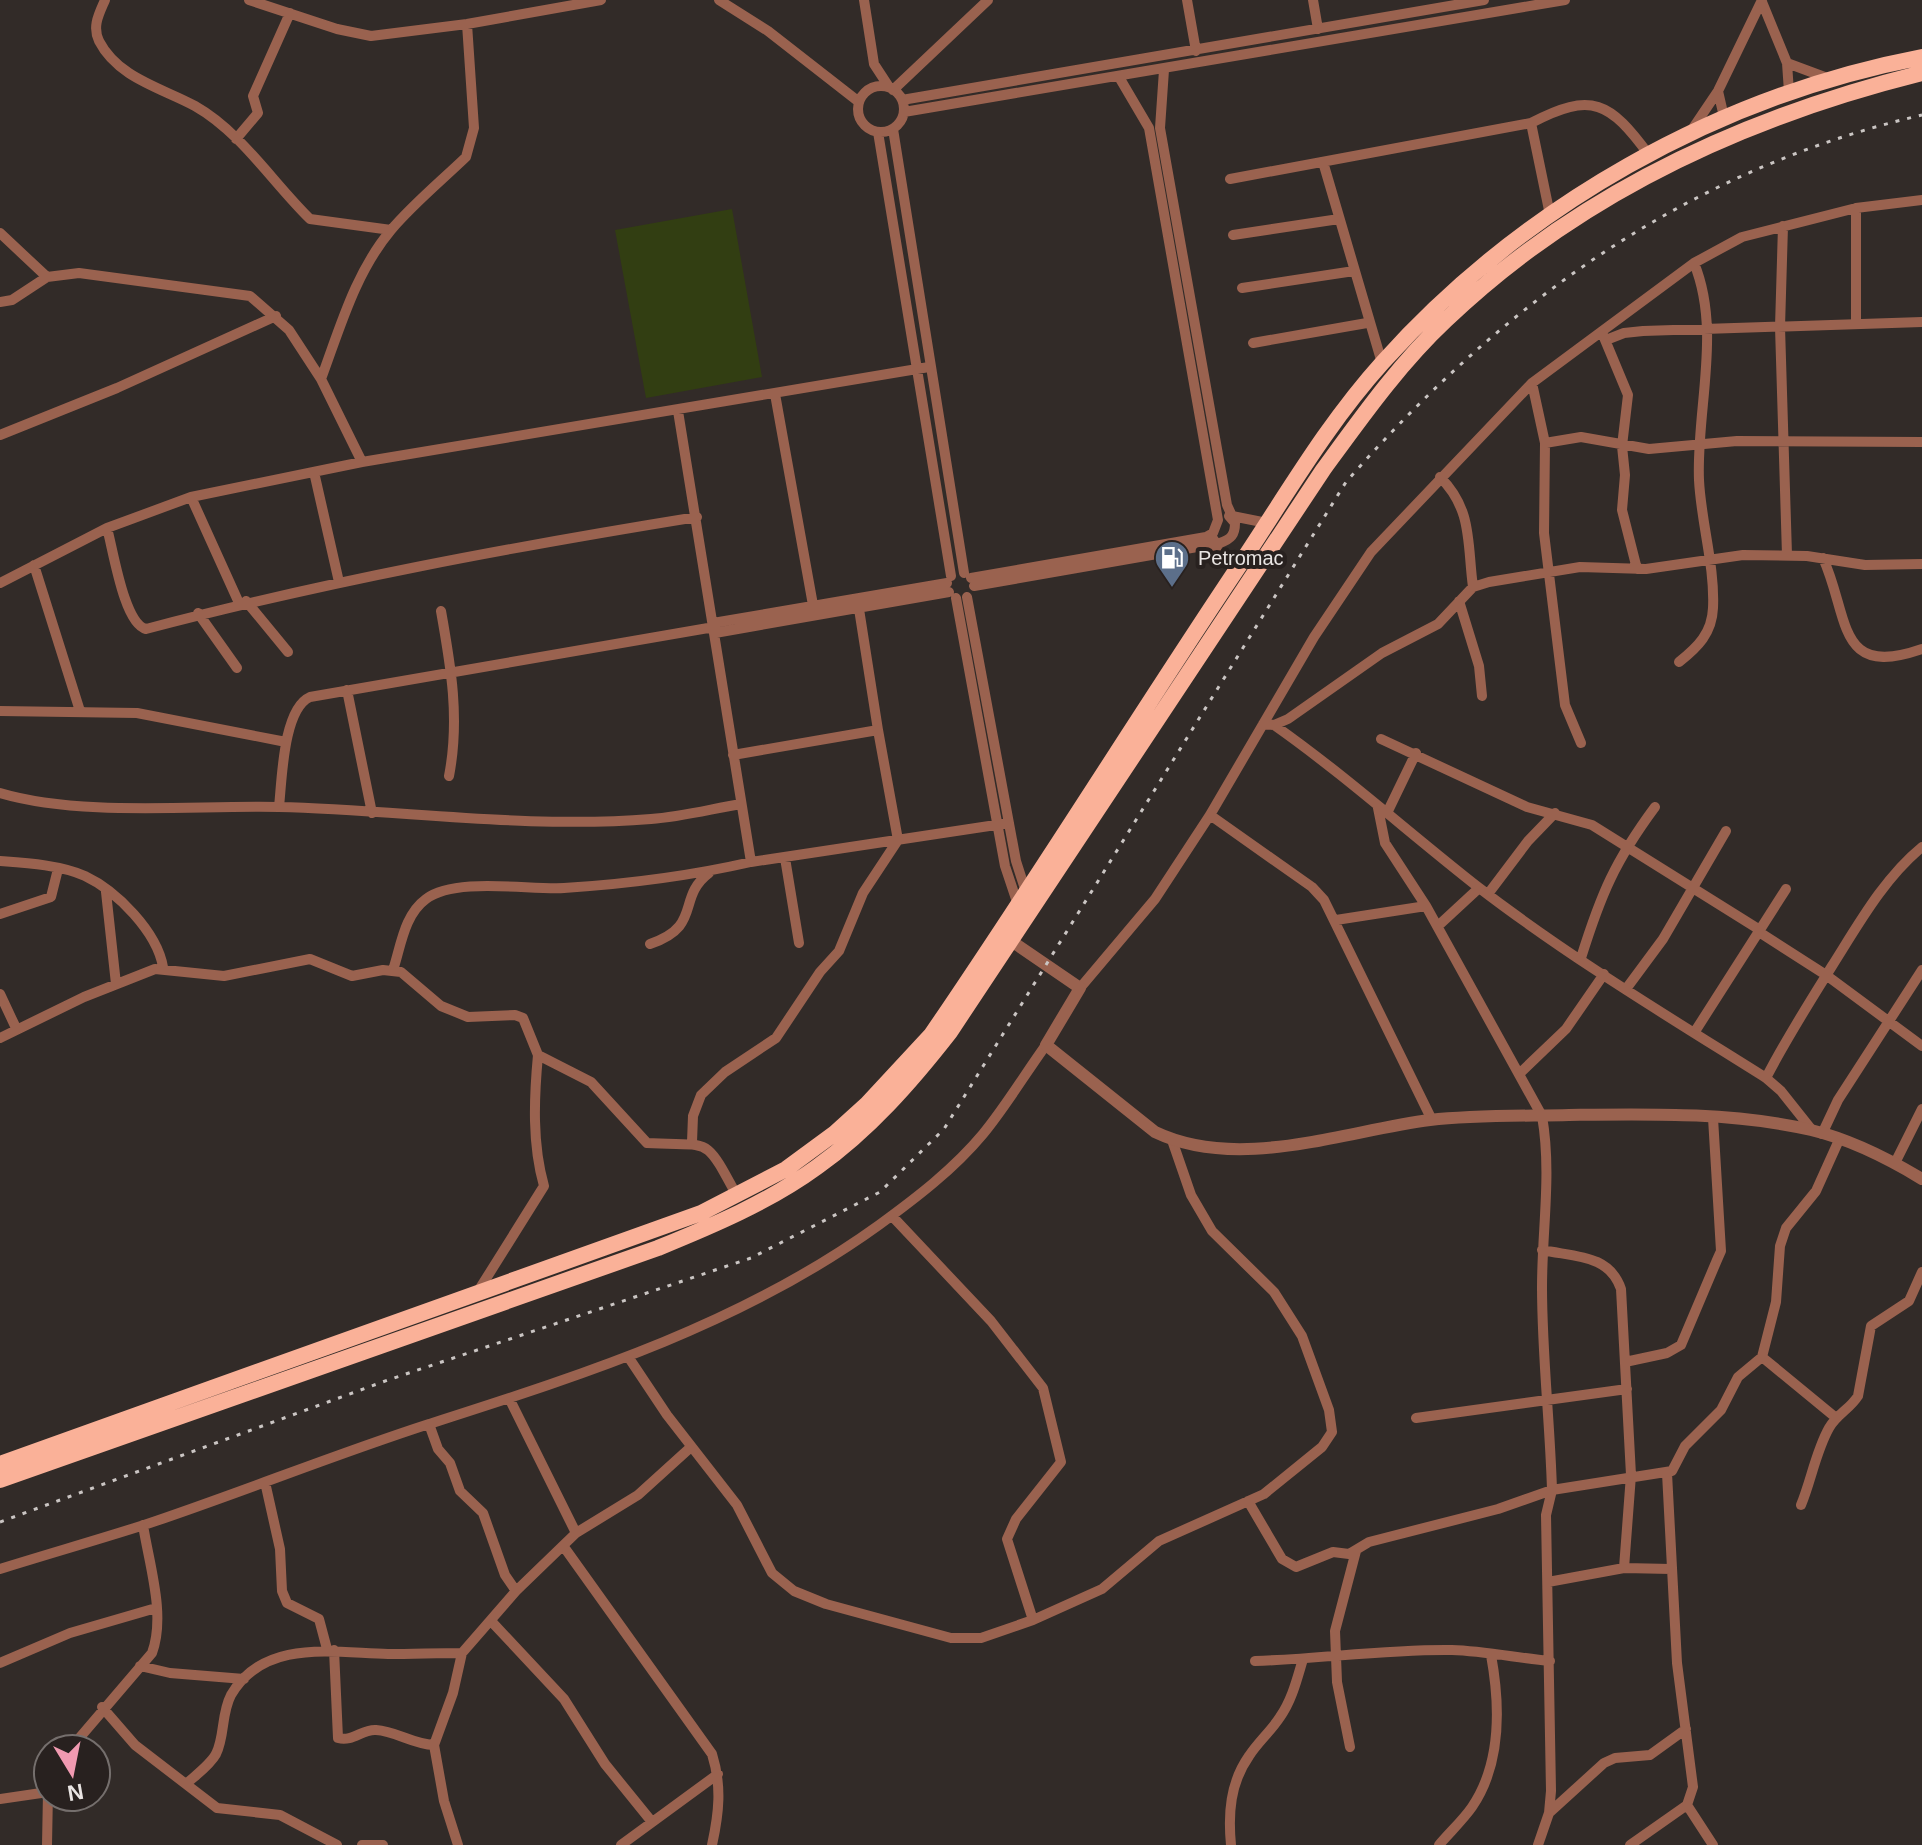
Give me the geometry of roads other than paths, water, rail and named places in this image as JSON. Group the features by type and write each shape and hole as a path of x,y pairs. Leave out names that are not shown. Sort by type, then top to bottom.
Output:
{"highway":[{"path":"0,1480 658,1248 755,1204 815,1169 909,1083 950,1032 1005,936 1021,896 1308,458 1382,363 1474,273 1550,215 1649,155 1724,117 1789,92 1922,57"},
{"path":"0,1464 477,1293 658,1232 737,1196 786,1169 867,1104 931,1035 1005,936 1323,470 1373,402 1444,322 1531,248 1604,199 1668,162 1799,108 1922,73"}],"street":[{"path":"105,0 96,30 99,41 115,63 130,75 199,108 236,139 310,219 323,224 391,230"},
{"path":"254,1 371,36 467,24 546,4 601,0"},
{"path":"719,0 861,98"},
{"path":"864,0 874,64 903,106"},
{"path":"861,98 871,88 891,88 988,0"},
{"path":"1187,0 1196,51"},
{"path":"1313,0 1318,29"},
{"path":"903,106 1484,0"},
{"path":"903,106 1164,70 1565,0"},
{"path":"1762,1 1787,63 1789,92"},
{"path":"1690,133 1718,91 1762,1"},
{"path":"236,139 258,113 253,96 290,13"},
{"path":"321,379 357,285 391,230 466,157 472,145 474,128 467,24"},
{"path":"1787,63 1830,79"},
{"path":"874,64 861,98 860,118 878,132 915,369 997,825 1021,896"},
{"path":"1164,70 1160,128 1166,194 1218,520 1214,538 1224,556 1239,566"},
{"path":"279,807 286,742 303,700 452,671 714,628 859,609 954,589 970,579 1214,538 1230,540 1235,532 1227,505 1166,194 1149,128 1119,77"},
{"path":"1718,91 1724,117"},
{"path":"1230,179 1531,123 1561,107 1588,105 1607,108 1627,125 1649,155"},
{"path":"903,106 893,129 929,367 970,579"},
{"path":"1531,123 1550,215"},
{"path":"878,132 893,129"},
{"path":"1323,162 1367,323 1382,363"},
{"path":"0,1569 143,1525 429,1424 510,1400 629,1358 781,1290 892,1216 926,1191 982,1135 1046,1045 1080,988 1155,899 1268,724 1314,637 1371,552 1532,383 1604,335 1694,263 1742,237 1856,208 1922,200"},
{"path":"1856,208 1856,322"},
{"path":"1233,235 1339,219"},
{"path":"1783,226 1780,327 1787,555"},
{"path":"0,233 47,277"},
{"path":"1679,662 1705,639 1713,607 1698,445 1706,331 1703,291 1694,263"},
{"path":"1242,288 1354,271"},
{"path":"0,302 12,300 47,277 79,273 250,296 289,330 321,379 362,462"},
{"path":"0,435 117,388 276,316"},
{"path":"1604,335 1856,322 1922,322"},
{"path":"1253,343 1367,323"},
{"path":"1604,335 1628,395 1622,446 1625,475 1622,510 1637,569"},
{"path":"0,583 107,528 191,497 362,462 929,367"},
{"path":"1532,383 1545,443 1544,533 1565,705 1581,743"},
{"path":"775,394 813,605"},
{"path":"678,411 751,862"},
{"path":"1545,443 1581,437 1649,449 1784,441 1922,442"},
{"path":"314,472 339,582"},
{"path":"1440,477 1461,501 1466,516 1473,587"},
{"path":"191,497 242,602 288,652"},
{"path":"1218,520 1232,516 1267,523"},
{"path":"107,528 124,598 141,629 242,602 339,582 525,545 697,517"},
{"path":"1268,724 1288,719 1382,653 1432,628 1473,587 1580,567 1637,569 1709,559 1787,555 1865,565 1922,564"},
{"path":"1823,558 1835,585 1851,640 1859,649 1883,660 1922,649"},
{"path":"34,565 80,711"},
{"path":"714,628 813,605 954,589 970,579"},
{"path":"954,589 1009,823 1021,896"},
{"path":"1459,601 1479,666 1482,696"},
{"path":"692,1142 693,1116 701,1095 725,1072 757,1053 782,1029 820,972 839,951 863,893 898,840 859,609"},
{"path":"441,611 452,671 456,732 449,776"},
{"path":"198,613 237,668"},
{"path":"347,690 372,813"},
{"path":"0,711 137,713 286,742"},
{"path":"1268,724 1324,760 1484,891 1626,989 1766,1078 1817,1132"},
{"path":"733,755 878,730"},
{"path":"1381,739 1416,753 1511,801 1592,825 1696,888 1826,975 1922,1046"},
{"path":"1416,753 1382,810 1385,843 1439,925 1542,1116 1547,1143 1542,1324 1549,1400 1552,1490 1546,1515 1550,1661 1549,1813 1538,1845"},
{"path":"0,793 20,799 102,805 279,807 372,813 651,819 741,804"},
{"path":"1581,958 1603,888 1626,846 1655,807"},
{"path":"1439,925 1484,891 1555,813"},
{"path":"1210,815 1312,887 1336,920 1432,1120"},
{"path":"393,970 408,920 433,895 496,887 567,888 710,872 751,862 1009,823"},
{"path":"1626,989 1696,888 1726,831"},
{"path":"1766,1078 1796,1020 1826,975 1900,866 1922,847"},
{"path":"785,858 799,943"},
{"path":"0,861 85,876 146,926 163,967"},
{"path":"0,914 51,897 58,869"},
{"path":"650,944 677,932 684,923 696,885 710,872"},
{"path":"1694,1033 1786,889"},
{"path":"106,892 116,984"},
{"path":"1336,920 1426,906"},
{"path":"1005,936 1080,988"},
{"path":"0,1038 116,984 163,967 202,976 224,976 310,959 352,976 393,970 412,980 441,1006 468,1017 515,1015 523,1018 538,1055 534,1094 538,1166 544,1186 477,1293"},
{"path":"1817,1132 1922,970"},
{"path":"1519,1074 1566,1029 1604,974"},
{"path":"0,994 16,1028"},
{"path":"1046,1045 1155,1132 1172,1140 1223,1149 1275,1146 1432,1120 1667,1114 1817,1132 1895,1163 1922,1179"},
{"path":"538,1055 591,1082 647,1143 692,1142 710,1151 737,1196"},
{"path":"1895,1163 1922,1109"},
{"path":"1625,1362 1667,1353 1681,1345 1721,1251 1713,1118"},
{"path":"629,1358 691,1447 737,1505 772,1573 794,1591 826,1604 951,1638 981,1638 1033,1620 1102,1589 1159,1541 1264,1494 1322,1447 1332,1432 1329,1410 1295,1323 1249,1264 1212,1231 1191,1195 1172,1140"},
{"path":"1630,1845 1687,1805 1693,1787 1677,1663 1667,1473 1685,1446 1721,1410 1738,1377 1762,1357 1776,1302 1780,1246 1786,1228 1816,1191 1839,1140"},
{"path":"892,1216 991,1321 1043,1388 1061,1462 1016,1519 1007,1539 1033,1620"},
{"path":"1542,1250 1605,1264 1615,1272 1621,1289 1631,1475 1624,1568"},
{"path":"1801,1505 1835,1417 1852,1406 1858,1396 1871,1326 1909,1301 1922,1272"},
{"path":"1762,1357 1835,1417"},
{"path":"1416,1418 1627,1389"},
{"path":"510,1400 576,1533"},
{"path":"429,1424 438,1449 450,1463 460,1491 483,1513 505,1575 516,1591"},
{"path":"458,1845 444,1801 434,1745 453,1693 462,1653 516,1591 576,1533 638,1495 691,1447"},
{"path":"1248,1501 1289,1566 1296,1567 1333,1552 1356,1551 1369,1542 1498,1509 1552,1490 1631,1475 1667,1473"},
{"path":"265,1482 280,1549 282,1591 287,1603 319,1619 330,1650 338,1738 352,1738 378,1729 414,1744 434,1745"},
{"path":"82,1733 152,1653 156,1641 156,1608 143,1525"},
{"path":"564,1547 702,1737 718,1774 720,1811 712,1845"},
{"path":"1350,1747 1335,1653 1335,1631 1356,1551"},
{"path":"1548,1582 1624,1568 1671,1569"},
{"path":"0,1663 70,1633 156,1608"},
{"path":"491,1621 564,1699 605,1764 652,1822"},
{"path":"186,1784 215,1757 223,1715 231,1695 244,1679 274,1659 295,1652 330,1650 462,1653"},
{"path":"1255,1661 1303,1659 1335,1653 1454,1650 1550,1661"},
{"path":"1439,1845 1473,1806 1494,1747 1498,1693 1491,1655"},
{"path":"1231,1845 1228,1809 1236,1785 1247,1758 1280,1717 1291,1697 1303,1659"},
{"path":"140,1666 170,1673 244,1679"},
{"path":"102,1707 135,1745 217,1808 280,1815 321,1843 337,1845"},
{"path":"1549,1813 1604,1763 1615,1758 1650,1755 1686,1729"},
{"path":"621,1845 718,1774"},
{"path":"0,1799 48,1792 47,1845"},
{"path":"1687,1805 1713,1845"},
{"path":"362,1845 383,1845"}],"railway":[{"path":"0,1522 388,1380 751,1258 880,1192 944,1129 1346,482 1406,417 1469,357 1535,302 1604,252 1677,208 1755,170 1836,139 1922,115"}],"place":[{"name":"Petromac","path":"1172,589"}]}
